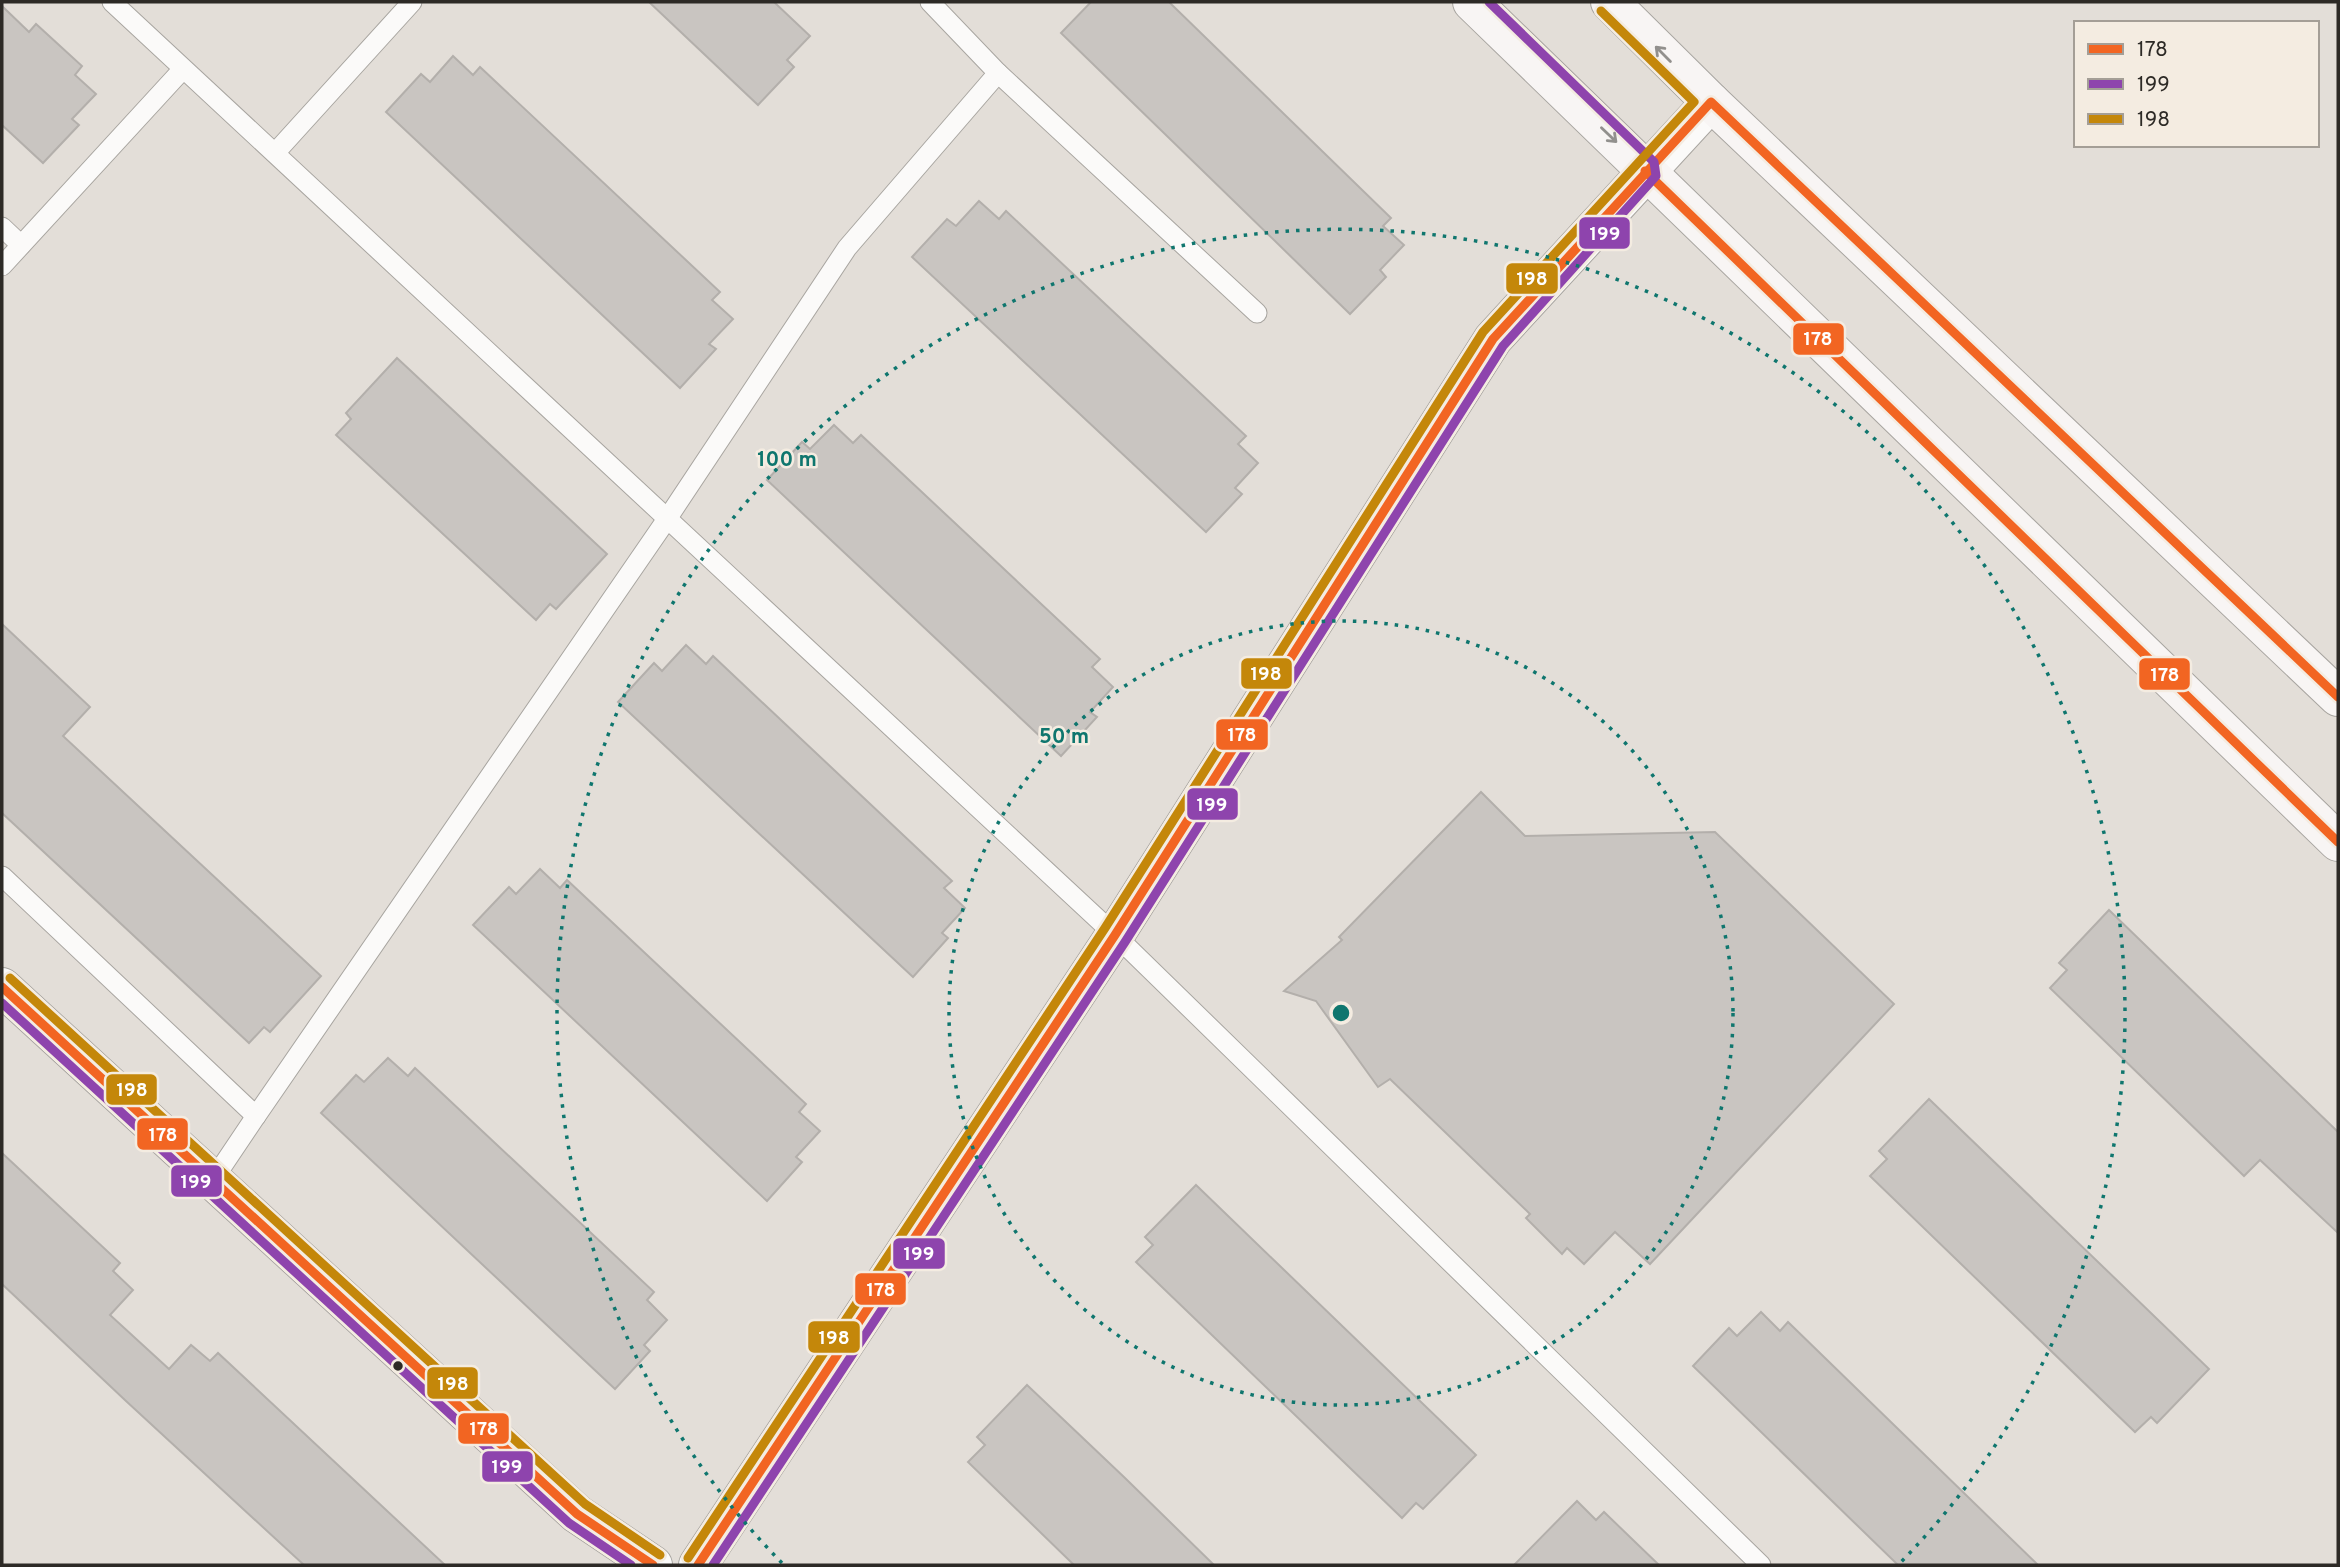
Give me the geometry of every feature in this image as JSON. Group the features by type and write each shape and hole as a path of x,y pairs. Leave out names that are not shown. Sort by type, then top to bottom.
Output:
{"main road":[{"path":"1472,2 2338,842"},
{"path":"1610,2 1711,102 2338,697"}],"street":[{"path":"698,1565 1115,935 1493,339 1711,102"},
{"path":"2,988 578,1514 653,1565"}],"lane":[{"path":"112,2 1115,935 1761,1565"},
{"path":"275,153 412,2"},
{"path":"930,2 998,73 1257,313"},
{"path":"2,266 183,69"},
{"path":"213,1180 667,519 847,248 998,73"},
{"path":"2,227 21,245"},
{"path":"2,876 256,1116"}],"building":[{"path":"649,2 774,2 810,36 787,60 794,67 758,105"},
{"path":"1091,2 1169,2 1391,218 1383,226 1404,245 1380,270 1386,277 1350,314 1061,33"},
{"path":"2,6 29,32 36,24 82,66 75,75 96,94 72,119 79,125 43,163 2,125"},
{"path":"453,56 473,75 480,67 720,292 712,300 733,319 709,344 716,349 680,388 386,112 421,74 430,82"},
{"path":"979,201 999,219 1006,211 1246,436 1238,444 1258,463 1235,488 1242,494 1206,532 912,257 947,219 956,226"},
{"path":"397,358 607,554 556,609 550,604 536,620 336,435 351,419 346,413"},
{"path":"834,425 853,443 861,435 1100,659 1092,667 1113,687 1090,712 1097,717 1061,756 767,480 802,442 810,449"},
{"path":"2,624 90,707 63,736 321,976 270,1032 264,1027 249,1043 2,813"},
{"path":"686,645 706,664 713,656 952,881 944,888 965,908 942,933 948,938 913,977 618,702 654,663 662,671"},
{"path":"1481,792 1525,836 1715,832 1894,1004 1650,1264 1615,1232 1584,1264 1567,1248 1562,1254 1526,1218 1530,1214 1390,1079 1378,1087 1316,1001 1284,991 1342,940 1339,937"},
{"path":"540,869 560,888 567,880 806,1104 799,1112 820,1131 796,1157 802,1162 767,1201 473,925 509,887 516,894"},
{"path":"2109,910 2338,1132 2338,1233 2260,1160 2244,1176 2050,988 2067,970 2059,963"},
{"path":"388,1058 408,1076 415,1068 654,1292 647,1300 667,1320 644,1345 650,1351 615,1389 321,1113 356,1075 364,1082"},
{"path":"1929,1099 2209,1369 2157,1423 2151,1417 2135,1432 1870,1176 1887,1159 1879,1151"},
{"path":"2,1153 120,1263 113,1271 133,1290 110,1315 169,1369 191,1345 210,1361 218,1353 445,1565 304,1565 126,1401 2,1284"},
{"path":"1196,1185 1476,1455 1423,1509 1416,1503 1402,1518 1136,1262 1153,1245 1145,1237"},
{"path":"1761,1312 1780,1331 1788,1322 2038,1565 1898,1565 1693,1366 1729,1328 1737,1336"},
{"path":"1027,1385 1214,1565 1074,1565 968,1462 985,1445 977,1437"},
{"path":"1577,1501 1596,1520 1604,1512 1659,1565 1514,1565"}],"transit line":[{"name":"199","path":"713,1565 1125,942 1503,346 1656,176 1654,162 1489,2"},
{"name":"198","path":"688,1558 1105,928 1483,332 1694,102 1601,11"},
{"name":"178","path":"698,1565 1115,935 1493,339 1711,102 2338,697"},
{"name":"178","path":"1645,171 2338,842"},
{"name":"198","path":"10,978 585,1504 660,1555"},
{"name":"178","path":"2,987 577,1514 653,1565"},
{"name":"199","path":"2,1003 569,1523 631,1565"}]}
